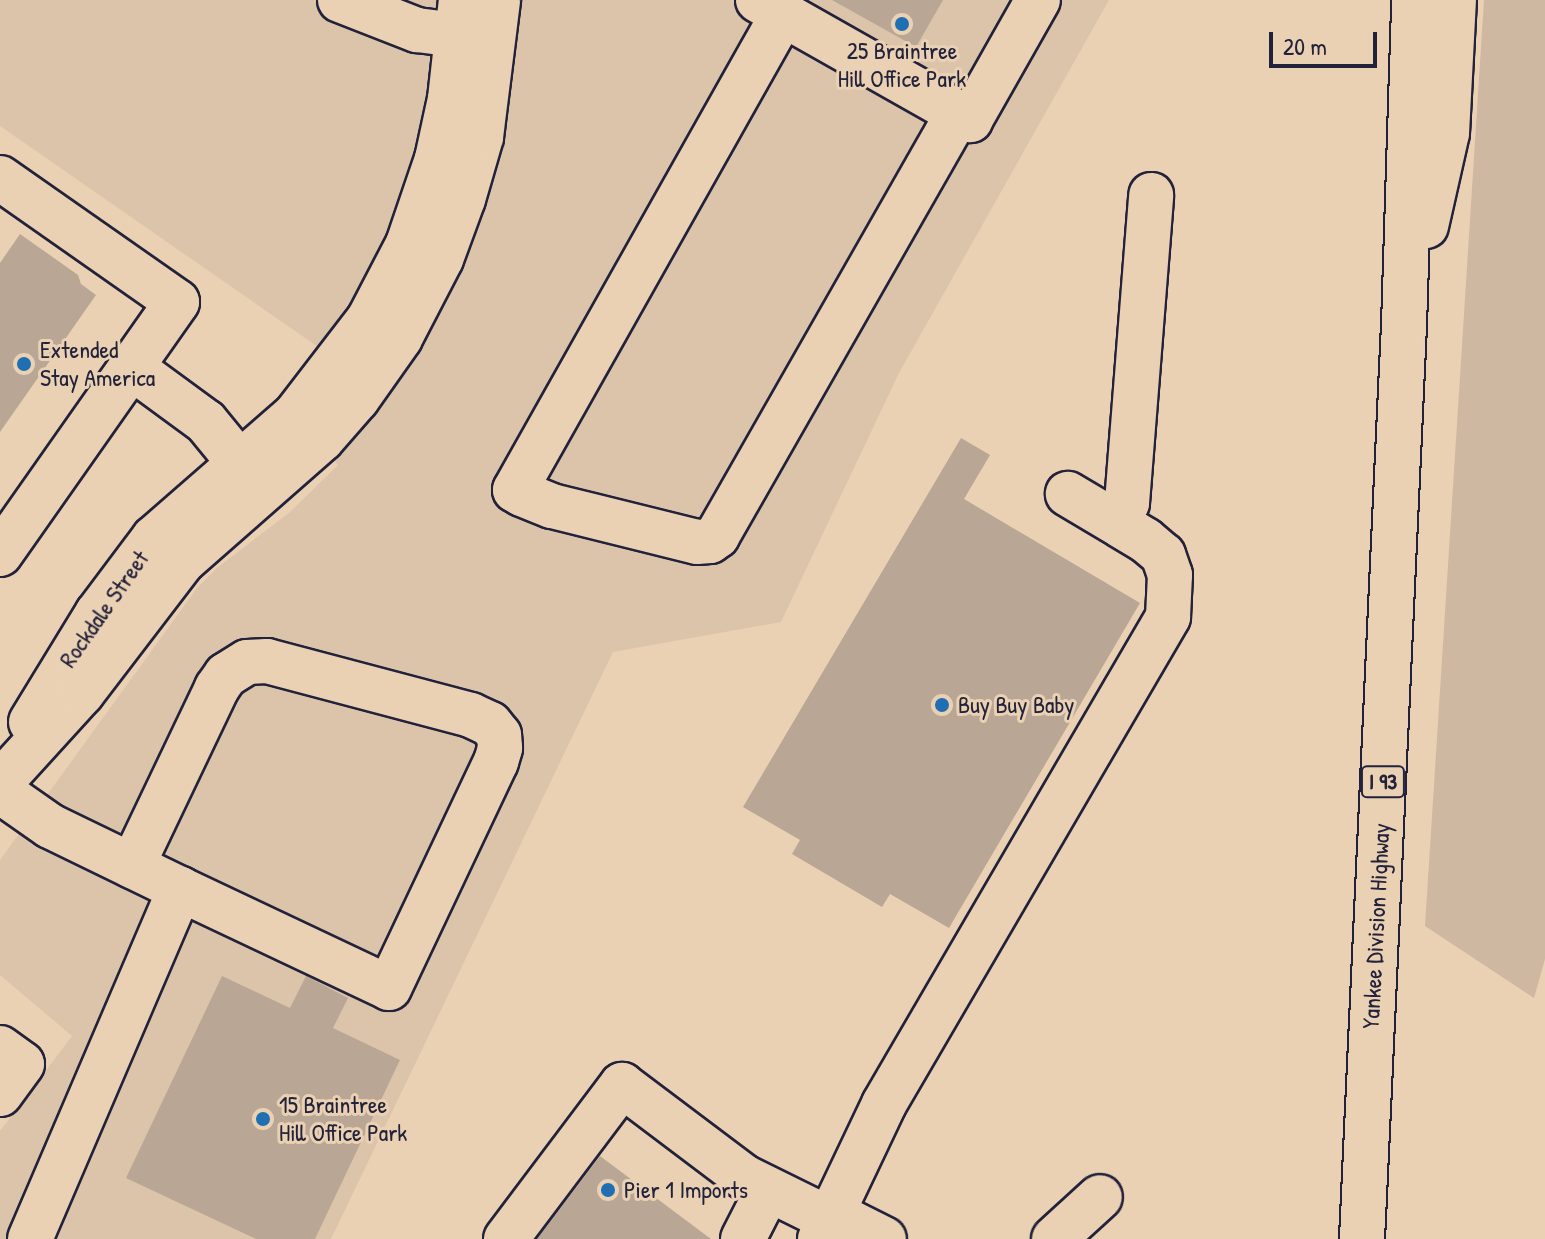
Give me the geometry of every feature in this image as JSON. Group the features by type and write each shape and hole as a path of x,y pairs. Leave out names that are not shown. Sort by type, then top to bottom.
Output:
{"main road":[{"path":"340,0 417,30 478,19"},
{"path":"958,113 717,536 710,541 697,542 552,506 515,490 771,7 958,113 970,120 1038,0"},
{"name":"I 93","path":"1404,326 1414,0"},
{"path":"1404,326 1447,133 1454,0"},
{"name":"Rockdale Street","path":"0,782 76,646 138,559 169,523 252,478 296,414 328,377 369,319 419,216 437,159 450,99 478,19"},
{"path":"0,178 177,302 0,554"},
{"path":"1118,523 1127,503 1151,195"},
{"name":"Yankee Division Highway","path":"1362,1239 1404,326"},
{"path":"131,367 196,414 252,478"},
{"path":"827,1224 872,1127 1164,628 1171,589 1167,564 1156,547 1068,494"},
{"path":"0,791 50,826 132,866 180,889 389,988 496,762 500,748 499,735 490,724 471,715 267,661 247,662 226,675 217,688 132,866"},
{"path":"30,1239 180,889"},
{"path":"0,1048 22,1064 0,1094"},
{"path":"506,1239 622,1085 744,1177 827,1224 884,1239"},
{"path":"743,1239 768,1190"},
{"path":"1054,1239 1100,1197"}],"shaded area":[{"path":"0,0 1109,0 899,373 781,622 613,652 331,1239 0,1239 0,1131 72,1036 0,975 0,860 197,588 217,568 290,512 338,465 283,397 321,349 0,126"},
{"path":"1484,0 1545,0 1545,959 1534,998 1425,926"}],"building":[{"name":"25 Braintree Hill Office Park","path":"832,0 943,0 916,47"},
{"name":"Extended Stay America","path":"20,234 78,275 81,284 96,295 0,432 0,263"},
{"name":"Buy Buy Baby","path":"961,438 990,455 964,499 1140,603 949,928 890,894 882,907 792,854 800,840 743,807"},
{"name":"15 Braintree Hill Office Park","path":"222,976 290,1008 306,976 348,998 333,1028 400,1060 315,1239 256,1239 126,1178"},
{"name":"Pier 1 Imports","path":"600,1156 711,1239 537,1239"}],"place":[{"name":"25 Braintree Hill Office Park","path":"902,24"},
{"name":"Extended Stay America","path":"24,364"},
{"name":"Buy Buy Baby","path":"942,705"},
{"name":"15 Braintree Hill Office Park","path":"263,1119"},
{"name":"Pier 1 Imports","path":"608,1190"}]}
